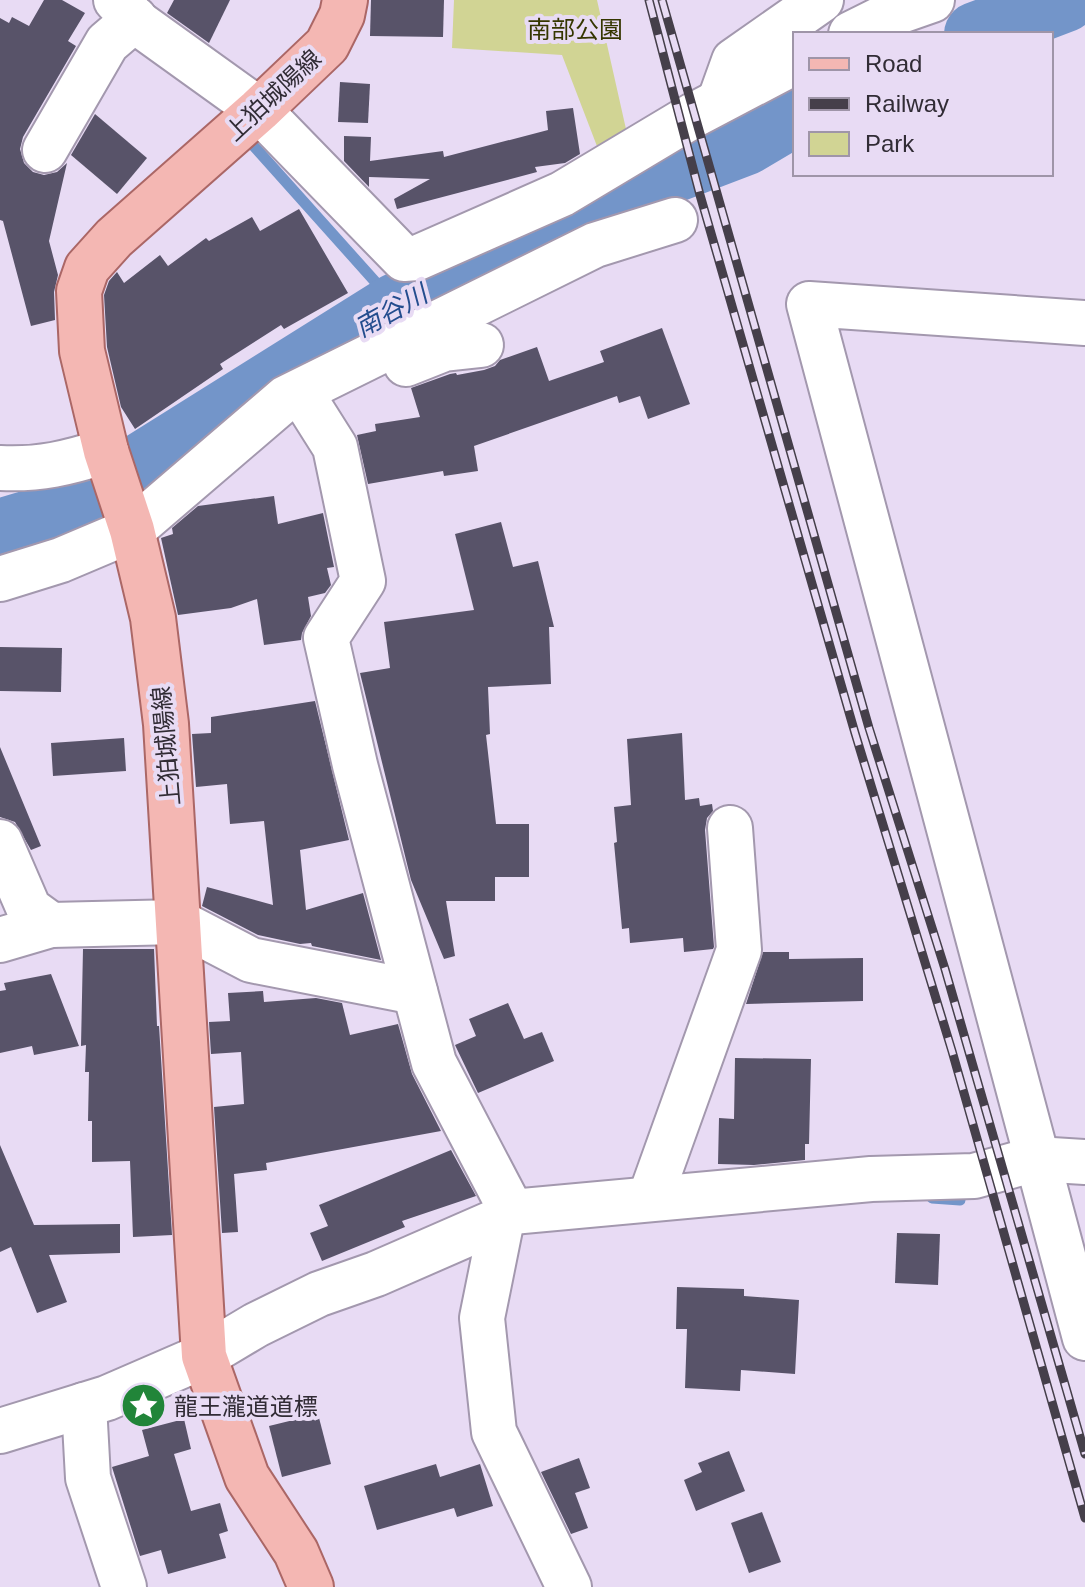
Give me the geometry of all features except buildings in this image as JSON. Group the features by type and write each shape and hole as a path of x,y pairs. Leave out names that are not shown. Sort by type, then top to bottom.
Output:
{"main road":[{"name":"上狛城陽線","path":"302,1578 247,1477 204,1356 166,724 153,618 130,526 107,456 82,351 79,291 87,268 114,238 259,110 327,45 342,15 345,0"}],"street":[{"path":"720,100 734,61 821,0"},
{"path":"855,32 889,15 932,0"},
{"path":"45,150 125,10 259,110 404,259 417,258 562,194 720,100 793,63"},
{"path":"0,579 61,560 130,526 172,495 286,398 595,245 675,220"},
{"path":"1085,323 809,304 1085,1338"},
{"path":"172,495 214,477 311,409 356,383 444,349 481,345"},
{"path":"311,409 335,447 363,581 326,638 355,765 434,1063 507,1215 482,1318 494,1432 569,1587"},
{"path":"0,468 64,465 107,456"},
{"path":"650,1198 739,950 730,828"},
{"path":"0,842 29,909 51,925"},
{"path":"0,940 51,925 178,922 251,960 415,992"},
{"path":"0,1431 107,1398 204,1356 256,1325 319,1294 376,1274 507,1215 650,1198 871,1179 974,1176 1036,1159 1085,1162"},
{"path":"84,1405 88,1478 124,1587"}],"green space":[{"name":"南部公園","path":"454,0 597,0 628,138 600,154 562,55 452,48"}],"waterway":[{"name":"南谷川","path":"981,32 1065,0"},
{"name":"南谷川","path":"0,531 67,511 396,305 534,242 670,172 746,143 793,115"},
{"path":"244,135 396,305"},
{"path":"932,1198 960,1200"}],"railway":[{"path":"649,0 700,195 855,733 952,1051 1085,1518"},
{"path":"662,0 869,728 945,969 1085,1454"}],"place":[{"name":"龍王瀧道道標","path":"143,1406"}]}
